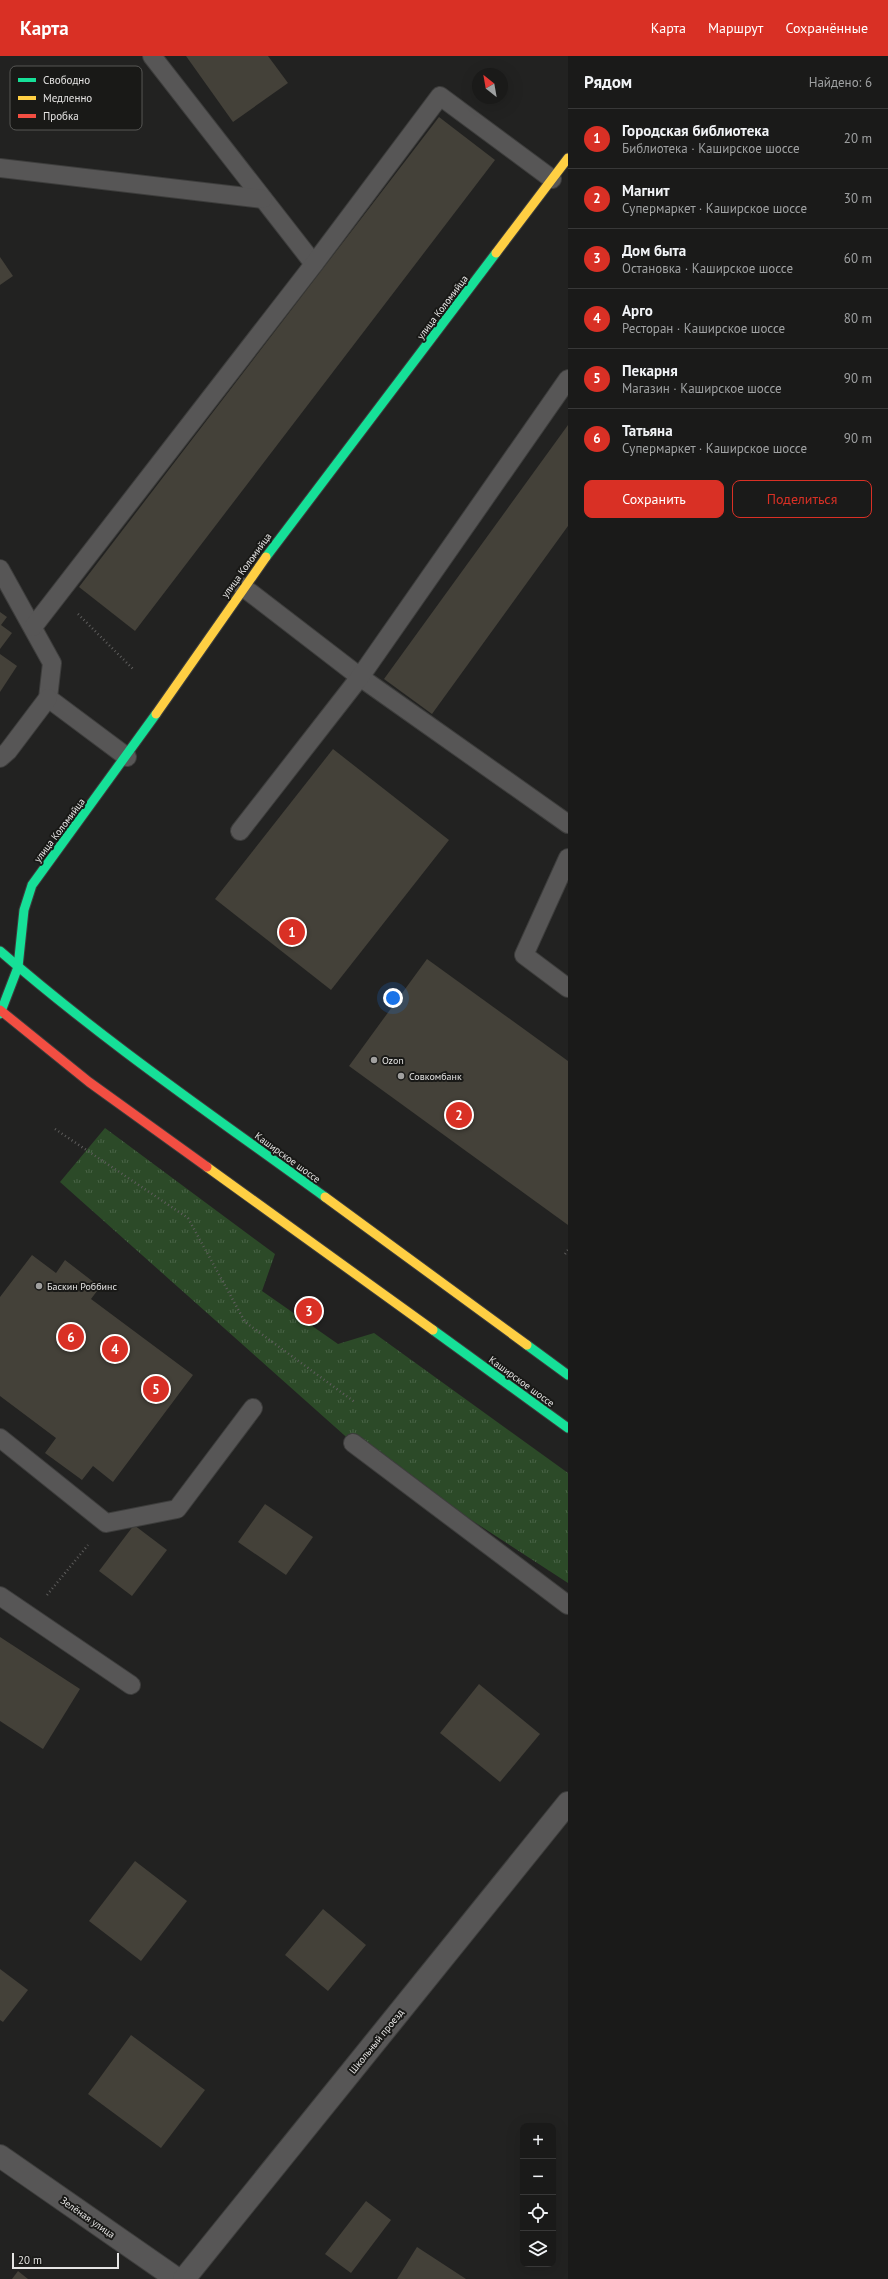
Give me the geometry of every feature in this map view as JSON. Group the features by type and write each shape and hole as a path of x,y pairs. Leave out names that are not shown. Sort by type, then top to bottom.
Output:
{"main road":[{"name":"улица Коломийца","path":"0,1012 18,967 24,910 32,885 127,758 242,587 568,158"},
{"name":"Каширское шоссе","path":"0,952 117,1045 568,1375"},
{"name":"Каширское шоссе","path":"0,1012 89,1082 568,1428"}],"street":[{"name":"Школьный проезд","path":"184,2279 568,1803"},
{"name":"Зелёная улица","path":"0,2156 177,2279"}],"lane":[{"path":"152,56 314,264"},
{"path":"33,627 59,596 314,264 440,96 552,179"},
{"path":"0,168 262,199"},
{"path":"240,831 360,677 568,379"},
{"path":"0,569 52,663 48,698 8,751 0,758"},
{"path":"242,587 360,677 568,824"},
{"path":"48,698 127,758"},
{"path":"568,858 524,955 568,988"},
{"path":"0,1438 106,1523 177,1509 253,1408"},
{"path":"353,1443 568,1605"},
{"path":"0,1596 131,1685"}],"path":[{"path":"59,596 133,669"},
{"path":"55,1129 188,1218 246,1322 356,1403"},
{"path":"565,1254 568,1250"},
{"path":"31,1616 106,1523"}],"green space":[{"path":"105,1128 275,1254 262,1291 338,1344 374,1333 568,1473 568,1583 353,1443 60,1182"}],"building":[{"path":"186,56 268,56 288,83 233,122"},
{"path":"439,117 495,160 135,631 79,587"},
{"path":"0,257 13,276 0,285"},
{"path":"568,425 568,526 432,714 384,679"},
{"path":"0,612 7,617 1,625 12,633 0,649"},
{"path":"0,654 17,666 0,692"},
{"path":"333,749 449,840 331,990 215,899"},
{"path":"427,959 568,1061 568,1225 349,1066"},
{"path":"32,1255 56,1273 65,1260 100,1287 91,1299 193,1375 113,1482 93,1466 82,1480 45,1453 56,1438 0,1396 0,1297"},
{"path":"265,1504 313,1537 286,1575 238,1542"},
{"path":"134,1525 167,1550 132,1596 99,1571"},
{"path":"0,1637 80,1689 43,1749 0,1721"},
{"path":"479,1684 540,1734 500,1782 440,1733"},
{"path":"135,1861 187,1901 141,1961 89,1921"},
{"path":"323,1909 366,1945 328,1991 285,1955"},
{"path":"0,1969 28,1990 3,2022 0,2020"},
{"path":"131,2035 205,2090 161,2148 88,2094"},
{"path":"366,2201 391,2220 351,2273 325,2254"},
{"path":"417,2247 466,2279 397,2279"},
{"path":"18,2271 28,2279 12,2279"}],"traffic: fast":[{"path":"266,557 496,253"},
{"path":"0,1014 18,967 24,910 32,885 156,714"},
{"path":"0,951 78,1016 325,1197"},
{"path":"433,1330 568,1428"},
{"path":"527,1345 568,1375"}],"traffic: slow":[{"path":"496,253 568,158"},
{"path":"156,714 266,557"},
{"path":"207,1167 433,1330"},
{"path":"325,1197 527,1345"}],"traffic: jam":[{"path":"0,1010 89,1082 207,1167"}],"place":[{"name":"Городская библиотека","path":"292,932"},
{"name":"Ozon","path":"374,1060"},
{"name":"Совкомбанк","path":"401,1076"},
{"name":"Магнит","path":"459,1115"},
{"name":"Баскин Роббинс","path":"39,1286"},
{"name":"Дом быта","path":"309,1311"},
{"name":"Татьяна","path":"71,1337"},
{"name":"Арго","path":"115,1349"},
{"name":"Пекарня","path":"156,1389"}]}
